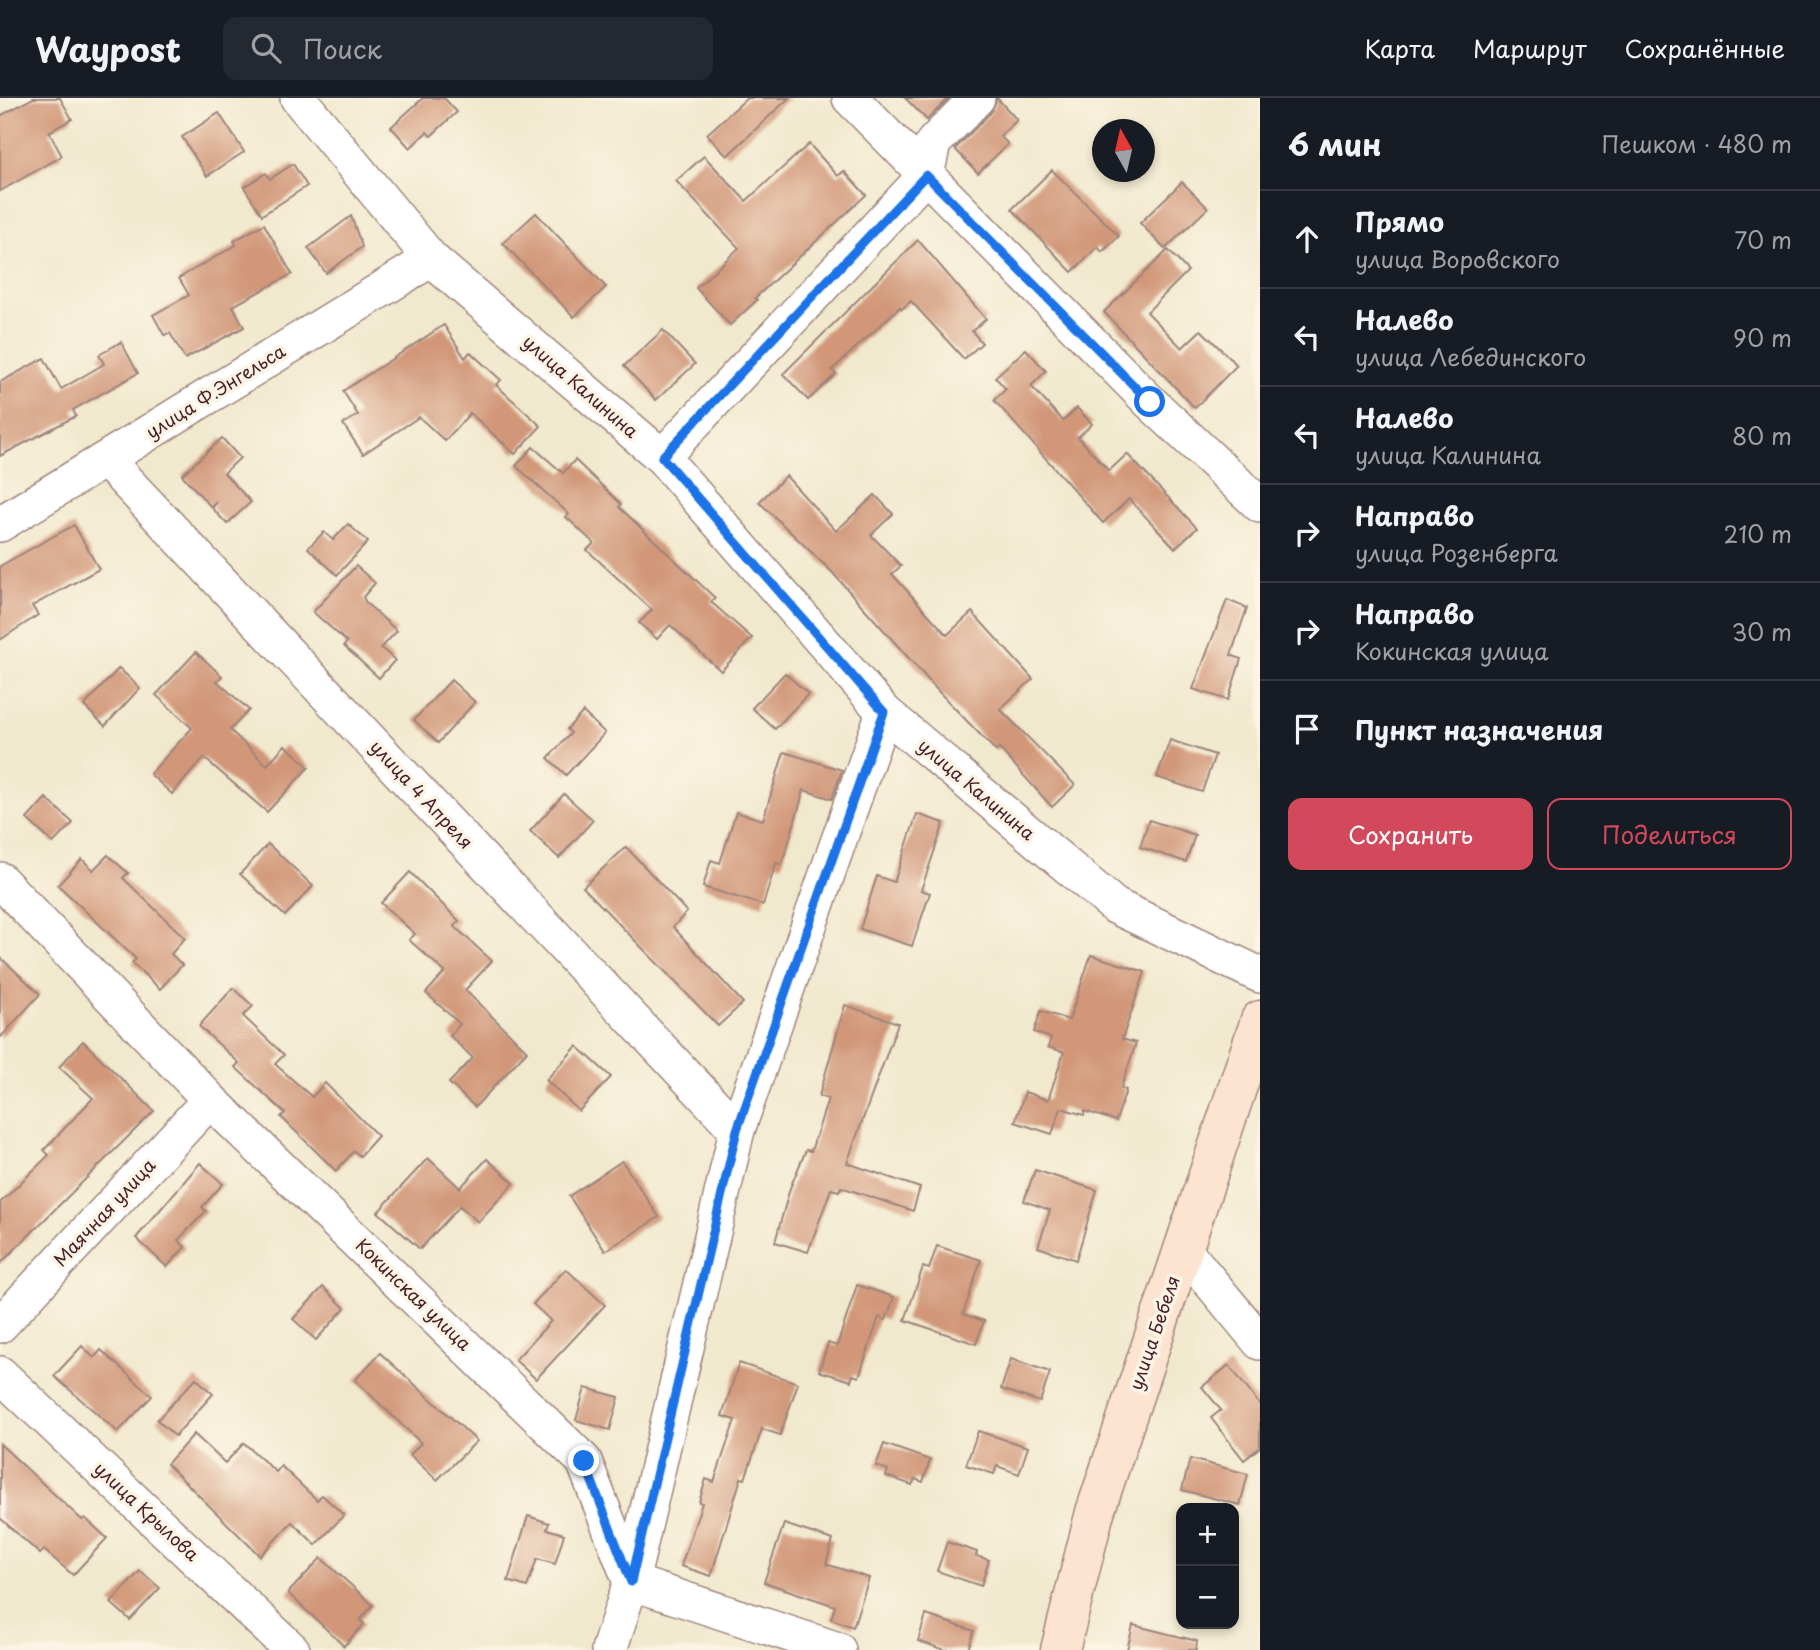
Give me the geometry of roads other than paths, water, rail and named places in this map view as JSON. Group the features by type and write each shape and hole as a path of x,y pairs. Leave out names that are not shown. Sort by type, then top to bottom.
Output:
{"street":[{"name":"улица Калинина","path":"298,98 431,259 662,457 884,712 1115,906 1260,975"},
{"path":"850,98 1150,402 1260,505"},
{"path":"662,457 926,175 933,143 977,98"},
{"name":"улица Ф.Энгельса","path":"0,523 431,259"},
{"name":"улица 4 Апреля","path":"106,460 737,1130"},
{"path":"609,1650 631,1582 737,1130 884,712"},
{"name":"Кокинская улица","path":"0,880 211,1100 584,1461 631,1582"},
{"name":"улица Бебеля","path":"1060,1650 1095,1512 1260,1020"},
{"name":"Маячная улица","path":"0,1325 211,1100"},
{"path":"1183,1248 1260,1342"},
{"name":"улица Крылова","path":"0,1374 292,1650"},
{"path":"631,1582 838,1650"}]}
